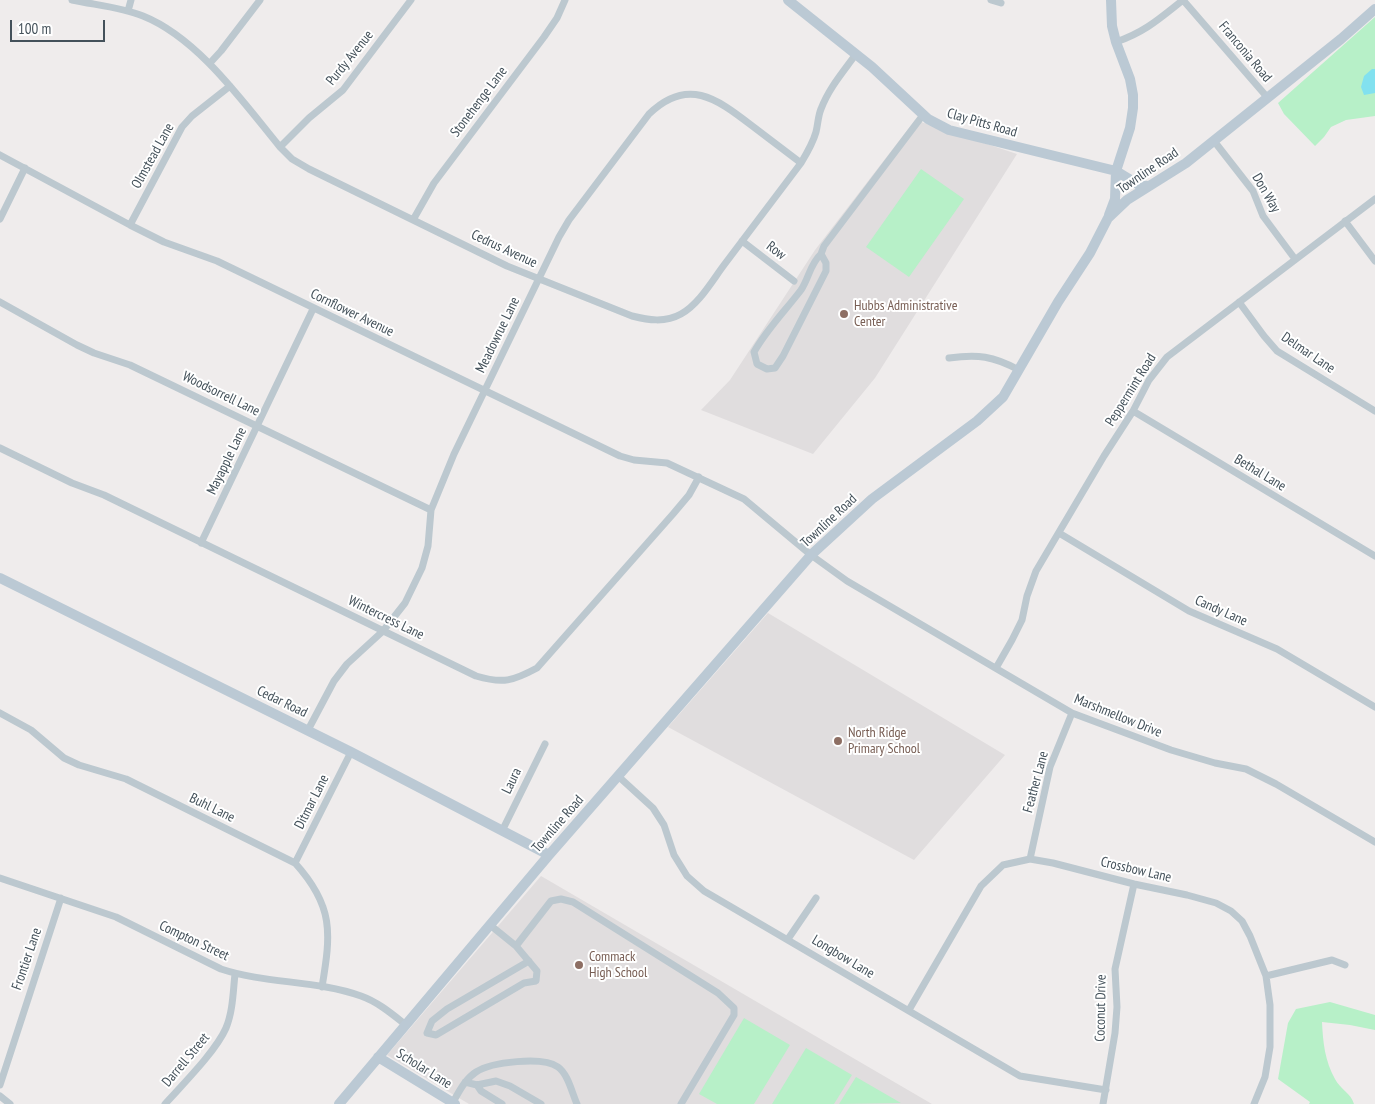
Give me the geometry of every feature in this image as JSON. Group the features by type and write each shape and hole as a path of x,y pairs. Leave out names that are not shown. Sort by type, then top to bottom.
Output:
{"main road":[{"name":"Clay Pitts Road","path":"788,0 856,54 928,119 950,130 1116,171 1139,185 1148,186"},
{"path":"1108,218 1115,198 1116,171 1130,128 1134,108 1130,78 1112,26 1111,0"},
{"name":"Townline Road","path":"339,1104 549,855 811,555 872,499 977,420 1003,397 1058,302 1090,253 1108,218 1127,200 1186,163 1341,39 1375,9"},
{"name":"Cedar Road","path":"0,578 308,730 549,855"},
{"name":"Scholar Lane","path":"378,1057 454,1103"}],"street":[{"name":"Cedrus Avenue","path":"72,0 141,15 168,30 210,63 280,147 292,159 309,169 507,266 632,316 649,320 666,320 681,314 696,301 801,163 816,132 820,112 826,97 856,54"},
{"path":"128,11 131,0"},
{"path":"210,63 260,0"},
{"name":"Purdy Avenue","path":"280,147 309,118 343,90 411,0"},
{"name":"Stonehenge Lane","path":"414,220 434,183 544,37 557,18 565,0"},
{"path":"991,0 1001,3"},
{"path":"1116,42 1136,35 1183,0"},
{"name":"Franconia Road","path":"1183,0 1267,97"},
{"name":"Olmstead Lane","path":"130,225 182,127 192,116 230,86"},
{"name":"Meadowrue Lane","path":"308,730 334,681 347,664 383,630 405,603 422,568 428,546 431,510 454,454 539,279 569,220 649,114 659,104 683,94 711,98 728,107 801,163"},
{"path":"821,254 826,263 826,272 783,356 775,368 767,369 758,364 754,352 761,340 802,289 810,274 813,261 821,254 824,246 923,115"},
{"name":"Don Way","path":"1214,141 1253,191 1263,216 1295,259"},
{"name":"Cornflower Avenue","path":"0,154 164,242 218,262 620,456 634,460 668,463 744,499 811,555"},
{"path":"0,219 26,168"},
{"name":"Peppermint Road","path":"996,668 1022,620 1027,596 1036,571 1133,411 1149,380 1166,357 1375,199"},
{"path":"1345,221 1375,261"},
{"name":"Row","path":"742,241 794,281"},
{"name":"Woodsorrell Lane","path":"0,302 94,353 130,365 431,510"},
{"name":"Delmar Lane","path":"1239,302 1277,351 1375,411"},
{"name":"Mayapple Lane","path":"201,543 313,308"},
{"path":"949,358 984,355 1002,360 1019,370"},
{"name":"Bethal Lane","path":"1133,411 1375,556"},
{"name":"Wintercress Lane","path":"0,448 72,483 104,495 476,676 492,681 505,681 537,668 673,514 699,477"},
{"name":"Candy Lane","path":"1060,533 1189,611 1277,649 1375,707"},
{"name":"Marshmellow Drive","path":"811,555 847,581 1072,713 1171,750 1215,763 1246,769 1276,784 1375,842"},
{"name":"Feather Lane","path":"1030,860 1050,766 1072,713"},
{"path":"0,723 2,714"},
{"name":"Buhl Lane","path":"2,714 31,730 64,758 79,765 126,779 295,863 309,878 320,898 326,915 329,932 322,987"},
{"name":"Laura","path":"502,829 545,744"},
{"name":"Ditmar Lane","path":"295,863 351,752"},
{"name":"Longbow Lane","path":"618,776 653,808 664,825 674,855 687,876 704,891 1020,1076 1106,1090"},
{"name":"Crossbow Lane","path":"909,1010 982,886 1003,865 1030,860 1053,863 1216,903 1231,911 1242,921 1266,976 1270,1005 1270,1046 1265,1077 1254,1104"},
{"name":"Compton Street","path":"0,878 116,918 235,974 322,987 362,996 390,1012 406,1025"},
{"name":"Coconut Drive","path":"1103,1104 1116,1033 1117,1007 1114,969 1134,884"},
{"name":"Frontier Lane","path":"0,1085 61,898"},
{"path":"788,939 816,898"},
{"path":"516,946 551,901 561,899 573,902 718,993 729,1003 734,1008 734,1015 681,1104"},
{"path":"490,925 516,946 529,961 537,971 536,981 524,983 436,1035 427,1033 432,1021 447,1009 529,961"},
{"path":"1266,976 1332,960 1345,965"},
{"name":"Darrell Street","path":"165,1104 219,1042 226,1027 231,1008 235,974"},
{"path":"454,1103 465,1082 476,1072 493,1066 523,1061 544,1062 560,1068 577,1104"},
{"path":"465,1082 477,1085 496,1081 510,1086 541,1104"},
{"path":"477,1085 481,1091 502,1104"},
{"path":"0,1096 10,1104"}],"shaded area":[{"name":"Hubbs Administrative Center","path":"915,120 1017,154 875,378 813,454 701,410 730,380 815,250"},
{"name":"North Ridge Primary School","path":"768,613 1005,755 914,860 668,727"},
{"name":"Commack High School","path":"541,876 932,1104 469,1104 387,1055"}],"green space":[{"path":"1375,17 1375,116 1346,120 1331,127 1315,146 1284,114 1278,103"},
{"path":"921,169 964,199 909,277 866,247"},
{"path":"1330,1002 1375,1015 1375,1030 1322,1022 1324,1045 1329,1065 1337,1082 1354,1104 1309,1104 1310,1102 1278,1079 1288,1023 1296,1009"},
{"path":"744,1018 790,1045 754,1104 717,1104 699,1094"},
{"path":"806,1048 852,1075 834,1104 772,1104"},
{"path":"856,1077 901,1103 839,1104"}],"water":[{"path":"1372,69 1375,69 1375,93 1364,95 1361,87 1364,76"}],"place":[{"name":"Hubbs Administrative Center","path":"844,314"},
{"name":"North Ridge Primary School","path":"838,741"},
{"name":"Commack High School","path":"579,965"}]}
